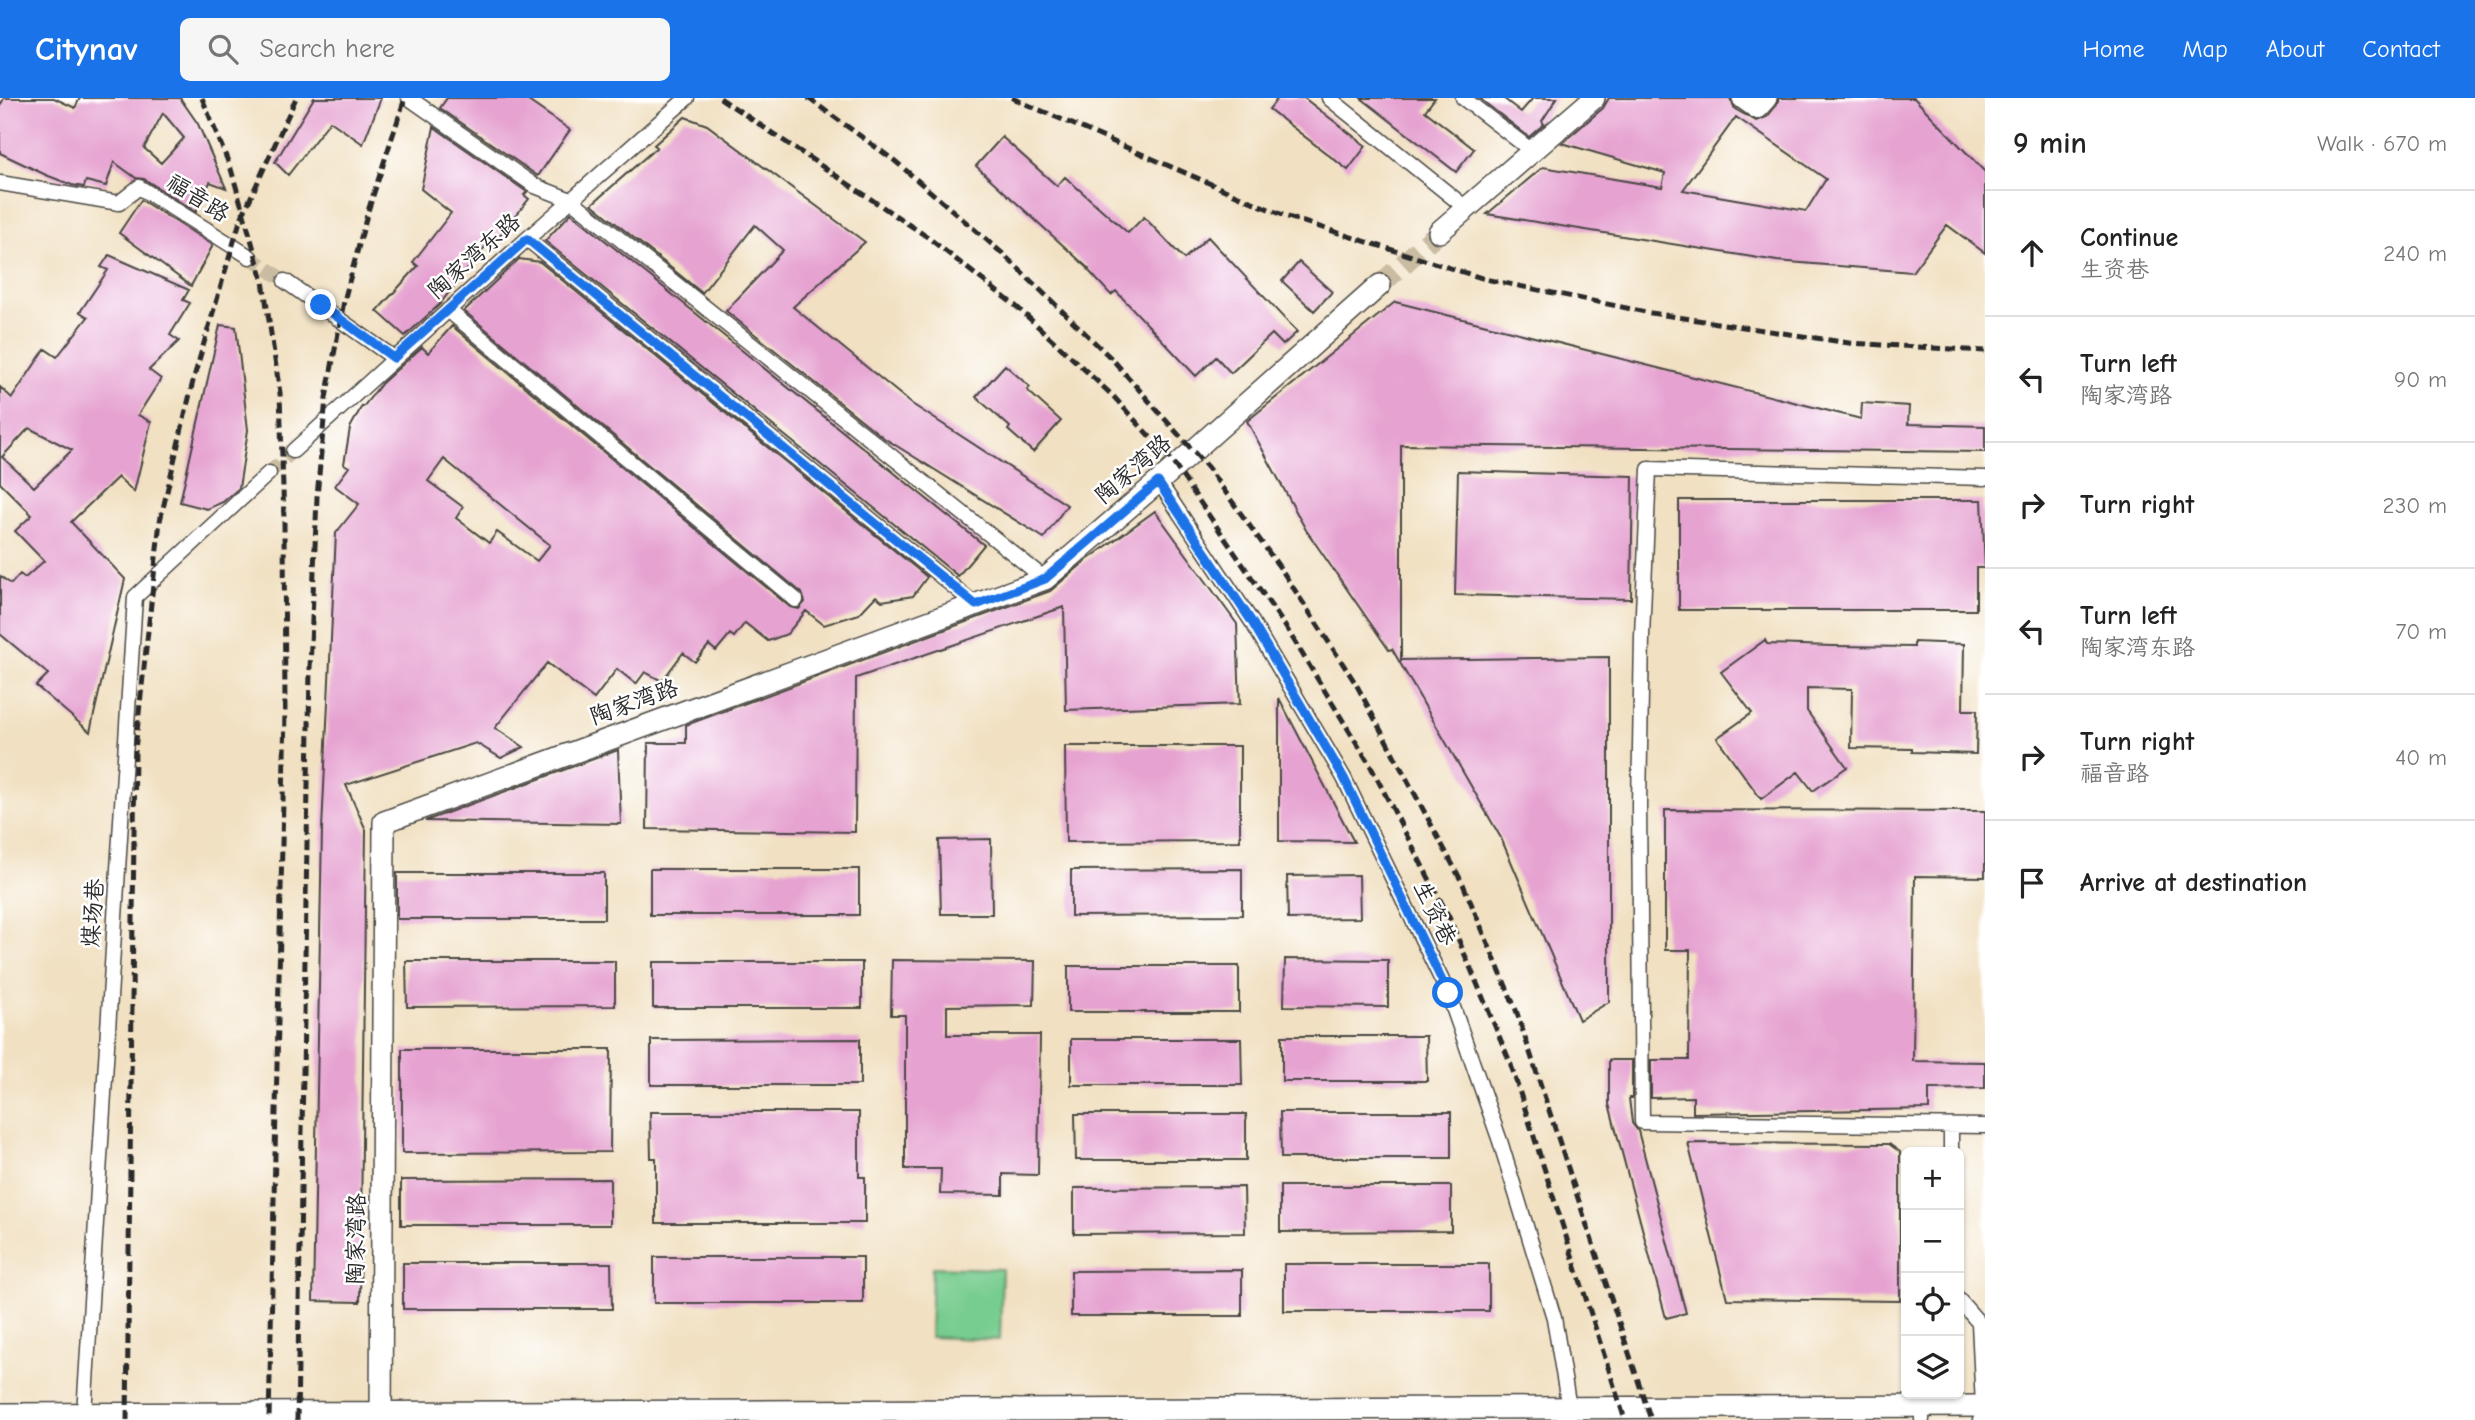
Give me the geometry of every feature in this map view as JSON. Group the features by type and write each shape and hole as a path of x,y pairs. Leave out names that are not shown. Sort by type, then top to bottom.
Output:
{"street":[{"path":"410,98 535,186 570,200 1045,579"},
{"name":"陶家湾东路","path":"293,451 570,200 687,98"},
{"path":"1329,98 1466,208"},
{"path":"1463,98 1532,151"},
{"path":"1439,232 1594,98"},
{"path":"1744,98 1757,108 1766,98"},
{"name":"福音路","path":"0,183 119,203 139,187 250,257"},
{"path":"527,239 976,605"},
{"path":"285,281 394,358"},
{"name":"陶家湾路","path":"381,1416 384,822 1045,579 1380,285"},
{"path":"448,310 796,600"},
{"path":"1985,478 1648,469 1639,805 1642,1122 1985,1126"},
{"name":"煤场巷","path":"84,1414 135,597 269,473"},
{"name":"生资巷","path":"1158,482 1252,622 1344,778 1448,993 1500,1142 1554,1318 1569,1408"},
{"path":"1951,1127 1951,1147"},
{"path":"0,1414 530,1416 1922,1406 1983,1411 1979,1323 1964,1306"}],"green space":[{"path":"932,1267 1002,1269 1000,1340 930,1337"}],"building":[{"path":"4,98 54,98 75,108 80,98 180,98 198,124 226,188 210,182 196,212 144,179 136,178 114,162 106,186 86,181 84,187 72,185 0,153 0,106","holes":["163,113 184,138 161,163 144,148"]},
{"path":"314,98 381,98 363,144 330,121 288,175 275,162"},
{"path":"447,98 524,98 570,130 538,176 440,108"},
{"path":"1278,98 1304,98 1366,146 1348,170 1269,109"},
{"path":"1361,98 1435,98 1425,111 1474,149 1456,172"},
{"path":"1479,98 1503,98 1521,112 1533,98 1557,98 1542,121 1544,124 1529,137"},
{"path":"1609,98 1730,98 1735,109 1756,121 1767,117 1779,98 1914,98 1985,172 1985,253 1947,225 1912,272 1777,261 1487,214 1543,167 1662,187 1665,173 1562,143 1603,108","holes":["1736,117 1826,179 1806,211 1683,190"]},
{"path":"685,117 707,125 865,242 793,307 912,404 1067,505 1044,538 884,438 726,311 783,250 755,225 702,293 592,204 657,147 654,145"},
{"path":"434,127 527,192 524,195 529,199 492,245 488,243 439,305 405,336 377,311 418,266 413,262 451,213 421,189"},
{"path":"1002,137 1057,186 1065,177 1128,233 1144,217 1184,259 1208,237 1297,332 1283,345 1272,334 1231,373 1216,357 1196,376 1116,291 1111,295 1089,269 976,166"},
{"path":"141,200 213,245 191,286 119,233"},
{"path":"571,213 984,545 958,576 545,241"},
{"path":"109,255 189,290 183,300 190,303 170,335 179,341 149,370 161,379 138,415 151,422 134,492 118,477 71,522 125,579 90,732 36,686 48,674 0,634 0,576 11,584 20,574 25,578 44,561 15,531 32,515 0,483 0,387 12,398 45,349 57,357 88,317 80,312 108,270 101,267","holes":["29,428 72,450 34,487 2,457"]},
{"path":"519,259 540,262 927,577 913,596 882,601 876,596 859,614 824,625 806,611 787,634 768,641 745,623 734,637 730,634 716,651 709,645 695,662 683,653 662,681 645,672 636,684 617,669 594,699 547,663 495,728 524,747 501,758 476,743 346,785 366,830 360,1302 313,1301 322,829 336,533 359,504 335,486 349,467 344,464 350,428 362,406 382,383 422,347 428,353 452,326 790,607 799,609 805,602 802,593 464,311","holes":["444,459 550,545 537,561 497,532 489,543 456,518 463,507 428,481"]},
{"path":"1299,262 1332,292 1314,311 1282,281"},
{"path":"1395,302 1861,419 1862,403 1909,406 1908,424 1985,426 1985,452 1401,445 1401,660 1609,657 1609,1002 1579,1020 1501,838 1392,649 1389,650 1306,530 1247,421"},
{"path":"220,325 236,327 248,430 239,488 223,502 207,509 180,502"},
{"path":"1005,365 1030,387 1027,390 1061,421 1033,452 976,397"},
{"path":"1458,471 1633,476 1631,599 1455,595"},
{"path":"1679,500 1982,500 1985,568 1976,568 1976,610 1679,610"},
{"path":"1155,511 1237,624 1240,704 1066,710 1064,607 856,678 855,832 647,829 648,743 686,743 686,725 1050,591 1087,560"},
{"path":"1765,640 1767,644 1832,646 1914,647 1914,642 1964,644 1963,710 1977,710 1976,754 1851,748 1852,689 1807,688 1807,711 1847,767 1813,791 1798,772 1761,799 1717,738 1752,713 1721,672"},
{"path":"1279,698 1354,842 1279,841"},
{"path":"1065,746 1240,746 1240,841 1066,842"},
{"path":"618,750 621,824 425,821"},
{"path":"1665,810 1985,811 1985,877 1915,876 1913,1061 1985,1062 1985,1088 1929,1089 1929,1109 1693,1113 1693,1097 1651,1098 1651,1060 1689,1060 1690,950 1665,950"},
{"path":"991,839 992,914 941,914 939,840"},
{"path":"650,869 859,869 859,915 650,915"},
{"path":"1242,869 1242,915 1071,916 1071,870"},
{"path":"397,873 604,873 604,919 397,919"},
{"path":"1359,875 1360,918 1288,919 1287,876"},
{"path":"1285,959 1388,960 1388,1007 1284,1006"},
{"path":"892,960 1035,961 1034,1005 947,1006 947,1035 1040,1035 1038,1175 1003,1174 1003,1195 940,1194 941,1169 905,1169 905,1015 891,1015"},
{"path":"406,961 615,961 615,1006 407,1007"},
{"path":"653,962 862,962 862,1008 653,1008"},
{"path":"1068,966 1239,966 1239,1012 1068,1012"},
{"path":"1282,1036 1426,1036 1427,1081 1282,1081"},
{"path":"860,1039 860,1085 651,1085 651,1040"},
{"path":"1071,1039 1241,1039 1242,1085 1071,1085"},
{"path":"402,1049 611,1049 610,1152 402,1153"},
{"path":"1609,1060 1632,1060 1632,1098 1629,1098 1632,1123 1638,1131 1686,1313 1666,1318 1609,1104"},
{"path":"650,1112 859,1112 859,1177 865,1177 865,1223 656,1223 656,1158 651,1158"},
{"path":"1280,1112 1451,1112 1451,1158 1281,1158"},
{"path":"1075,1114 1246,1114 1246,1160 1076,1160"},
{"path":"1688,1143 1889,1144 1900,1152 1900,1301 1727,1299"},
{"path":"610,1179 610,1225 401,1225 401,1180"},
{"path":"1280,1186 1451,1186 1451,1231 1280,1232"},
{"path":"1244,1187 1245,1233 1074,1234 1074,1188"},
{"path":"654,1257 863,1257 863,1303 654,1303"},
{"path":"403,1263 611,1263 612,1309 403,1309"},
{"path":"1284,1264 1489,1264 1489,1311 1284,1311"},
{"path":"1242,1270 1242,1316 1071,1316 1071,1271"}],"tunnel":[{"path":"1380,285 1439,232"},
{"path":"250,257 285,281"},
{"path":"269,473 293,451"}],"railway":[{"path":"202,98 231,169 263,281 280,393 285,712 269,1420"},
{"path":"127,1420 135,750 160,521 194,377 240,221 296,98"},
{"path":"297,1420 310,669 317,497 326,398 344,301 368,211 405,98"},
{"path":"720,98 926,236 1017,307 1113,396 1171,460 1287,629 1370,765 1449,917 1510,1062 1625,1420"},
{"path":"808,98 895,161 1003,254 1113,360 1208,468 1283,572 1356,684 1463,884 1516,1010 1651,1420"},
{"path":"1012,98 1285,216 1485,279 1651,313 1849,343 1985,351"}],"route":[{"path":"321,305 394,358 527,239 976,605 1045,579 1158,482 1252,622 1344,778 1448,993"}]}
